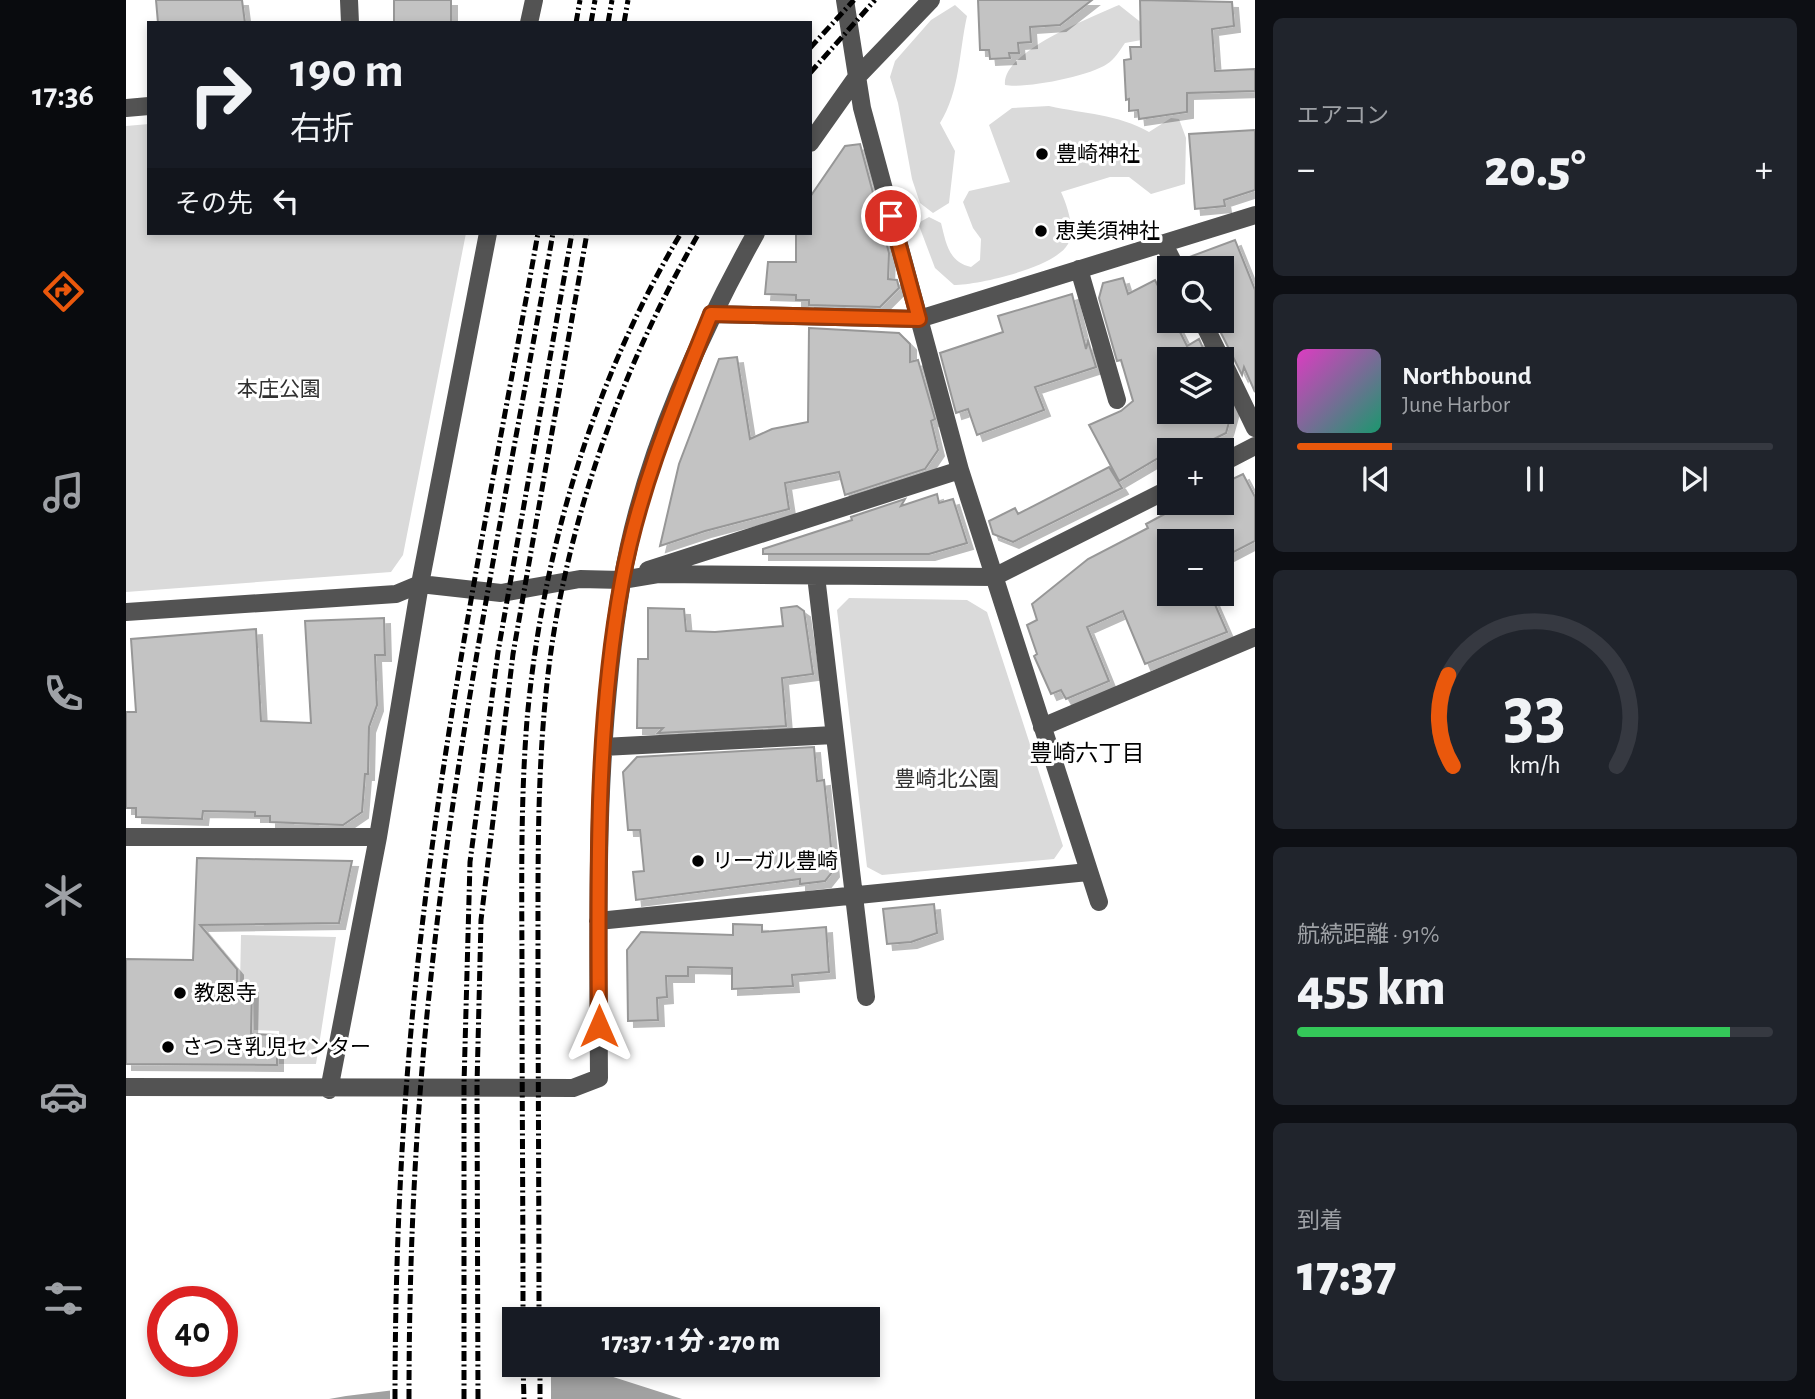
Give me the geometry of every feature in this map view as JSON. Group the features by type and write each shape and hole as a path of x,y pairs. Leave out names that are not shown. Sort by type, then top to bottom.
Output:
{"street":[{"path":"349,0 350,21"},
{"path":"529,21 534,0"},
{"path":"845,0 856,78 960,470 1099,902"},
{"path":"812,140 856,78 932,0"},
{"path":"126,108 147,106"},
{"path":"711,314 919,319 1255,215"},
{"path":"329,1090 378,837 420,584 488,235"},
{"path":"126,1087 329,1090 573,1088 599,1078 598,921 603,747 622,580 658,446 711,314 755,235"},
{"path":"1164,244 1170,256"},
{"path":"1079,269 1117,400"},
{"path":"1234,385 1255,428"},
{"path":"1234,457 1255,446"},
{"path":"622,580 702,550 960,470"},
{"path":"126,612 396,594 420,584 501,593 580,579 622,580 658,575 994,577 1157,495"},
{"path":"816,576 866,997"},
{"path":"1042,727 1255,637"},
{"path":"603,747 834,735"},
{"path":"126,837 378,837"},
{"path":"598,921 1088,872"}],"green space":[{"path":"955,5 967,16 952,98 940,123 955,151 949,203 933,213 920,203 912,179 898,103 890,77 895,61 931,20"},
{"path":"1119,5 1143,24 1211,26 1214,49 1199,53 1147,39 1125,43 1110,62 1087,73 1042,83 1005,85 1008,73 1017,60 1032,48"},
{"path":"1049,106 1125,121 1149,132 1171,118 1179,119 1186,138 1185,184 1151,194 1129,177 1110,177 1061,192 1068,211 1071,232 1068,244 1061,252 1049,260 1016,273 981,282 954,285 935,268 918,223 929,217 941,223 949,250 957,261 971,267 980,260 981,239 973,228 963,202 969,191 1010,182 989,125 1012,108"},
{"name":"本庄公園","path":"147,124 147,235 466,235 403,555 391,572 126,592 126,126"},
{"name":"豊崎北公園","path":"849,598 967,600 987,612 1063,846 1054,859 882,875 867,867 837,610"},
{"path":"241,935 336,937 316,1064 279,1064 279,1031 254,1030 253,985 240,984"}],"shaded area":[{"path":"502,1377 613,1377 682,1399 329,1399"}],"pier":[{"path":"502,1373 502,1377 551,1377 551,1399 390,1399 390,1387"}],"building":[{"path":"156,0 242,0 245,21 158,21"},
{"path":"394,0 451,0 451,21 394,21"},
{"path":"978,0 1092,0 1060,25 1030,27 1031,42 1018,43 1019,53 1009,53 1010,58 990,59 989,50 980,50"},
{"path":"1140,0 1232,2 1234,26 1212,29 1215,71 1255,69 1255,91 1187,93 1187,112 1139,119 1138,110 1129,111 1129,99 1126,100 1124,60 1131,59 1130,47 1141,47"},
{"path":"1255,130 1255,190 1224,200 1225,206 1195,209 1189,134"},
{"path":"860,144 889,253 888,279 897,280 899,288 880,307 809,305 809,300 796,300 796,295 765,294 768,262 796,262 796,235 812,235 812,194 845,146"},
{"path":"1235,240 1255,290 1255,392 1244,367 1242,375 1234,359 1234,347 1228,347 1221,333 1234,333 1234,256 1192,256"},
{"path":"1123,278 1128,294 1155,280 1157,333 1180,333 1187,346 1199,339 1203,347 1157,347 1157,424 1229,424 1226,433 1216,438 1157,438 1157,459 1119,481 1089,425 1121,411 1133,401 1121,360 1117,361 1099,298 1103,283"},
{"path":"1072,294 1086,349 1088,341 1096,367 1035,387 1044,410 977,435 968,409 956,413 940,353 1003,332 998,316"},
{"path":"809,328 899,333 910,344 910,362 918,360 935,419 931,421 938,450 925,469 845,495 839,472 785,483 789,509 660,546 679,464 719,359 737,357 750,439 772,429 808,422"},
{"path":"1109,467 1122,488 1013,542 993,534 989,521 1015,508 1018,514"},
{"path":"1243,474 1255,497 1255,541 1234,552 1234,529 1157,529 1157,606 1216,606 1227,632 1145,664 1123,611 1087,627 1109,681 1066,699 1061,690 1051,694 1034,656 1037,654 1027,625 1037,620 1032,604 1088,559 1148,528 1146,524 1163,515 1234,515 1234,478"},
{"path":"937,494 939,503 953,499 967,543 929,554 763,554 763,549 852,520 851,517 905,499 901,506"},
{"path":"797,606 804,611 813,674 782,678 786,726 658,733 663,728 637,728 638,659 648,659 648,608 684,609 686,631 715,632 783,626 781,608"},
{"path":"384,618 385,655 375,655 377,705 369,727 368,774 365,774 362,812 343,825 270,822 270,816 255,816 255,812 203,811 202,819 136,817 136,808 126,808 126,712 136,712 131,639 256,629 261,721 311,723 305,621"},
{"path":"814,747 817,781 824,780 833,871 825,881 800,884 800,879 636,900 633,872 644,871 640,830 628,830 623,772 637,757"},
{"path":"197,858 352,861 339,923 200,925 237,969 237,986 252,987 251,1034 277,1035 277,1065 126,1064 126,959 193,960"},
{"path":"934,904 937,933 911,942 887,944 883,909"},
{"path":"733,924 762,925 762,932 826,927 829,972 792,975 793,986 732,989 732,968 688,967 688,976 666,976 667,997 657,998 658,1020 628,1021 627,950 641,932 733,935"}],"railway":[{"path":"576,21 580,0"},
{"path":"591,21 595,0"},
{"path":"608,21 612,0"},
{"path":"624,21 628,0"},
{"path":"812,46 854,0"},
{"path":"812,71 875,0"},
{"path":"395,1399 401,1163 422,927 460,666 538,235"},
{"path":"409,1399 410,1296 417,1140 441,891 469,702 553,235"},
{"path":"464,1399 464,1084 470,862 498,652 572,235"},
{"path":"478,1399 477,1085 481,920 513,654 587,235"},
{"path":"523,1307 522,819 527,720 534,657 559,530 598,407 622,347 680,235"},
{"path":"539,1307 539,820 542,738 550,655 567,564 595,466 631,370 674,278 698,235"},
{"path":"523,1377 524,1399"},
{"path":"540,1377 540,1399"}],"place":[{"name":"豊崎神社","path":"1042,154"},
{"name":"恵美須神社","path":"1041,231"},
{"name":"リーガル豊崎","path":"698,861"},
{"name":"教恩寺","path":"180,993"},
{"name":"さつき乳児センター","path":"168,1047"}],"district":[{"name":"豊崎六丁目","path":"1087,753"}],"route":[{"path":"599,1026 598,921 605,717 622,580 658,446 711,314 919,319 891,216"}]}
